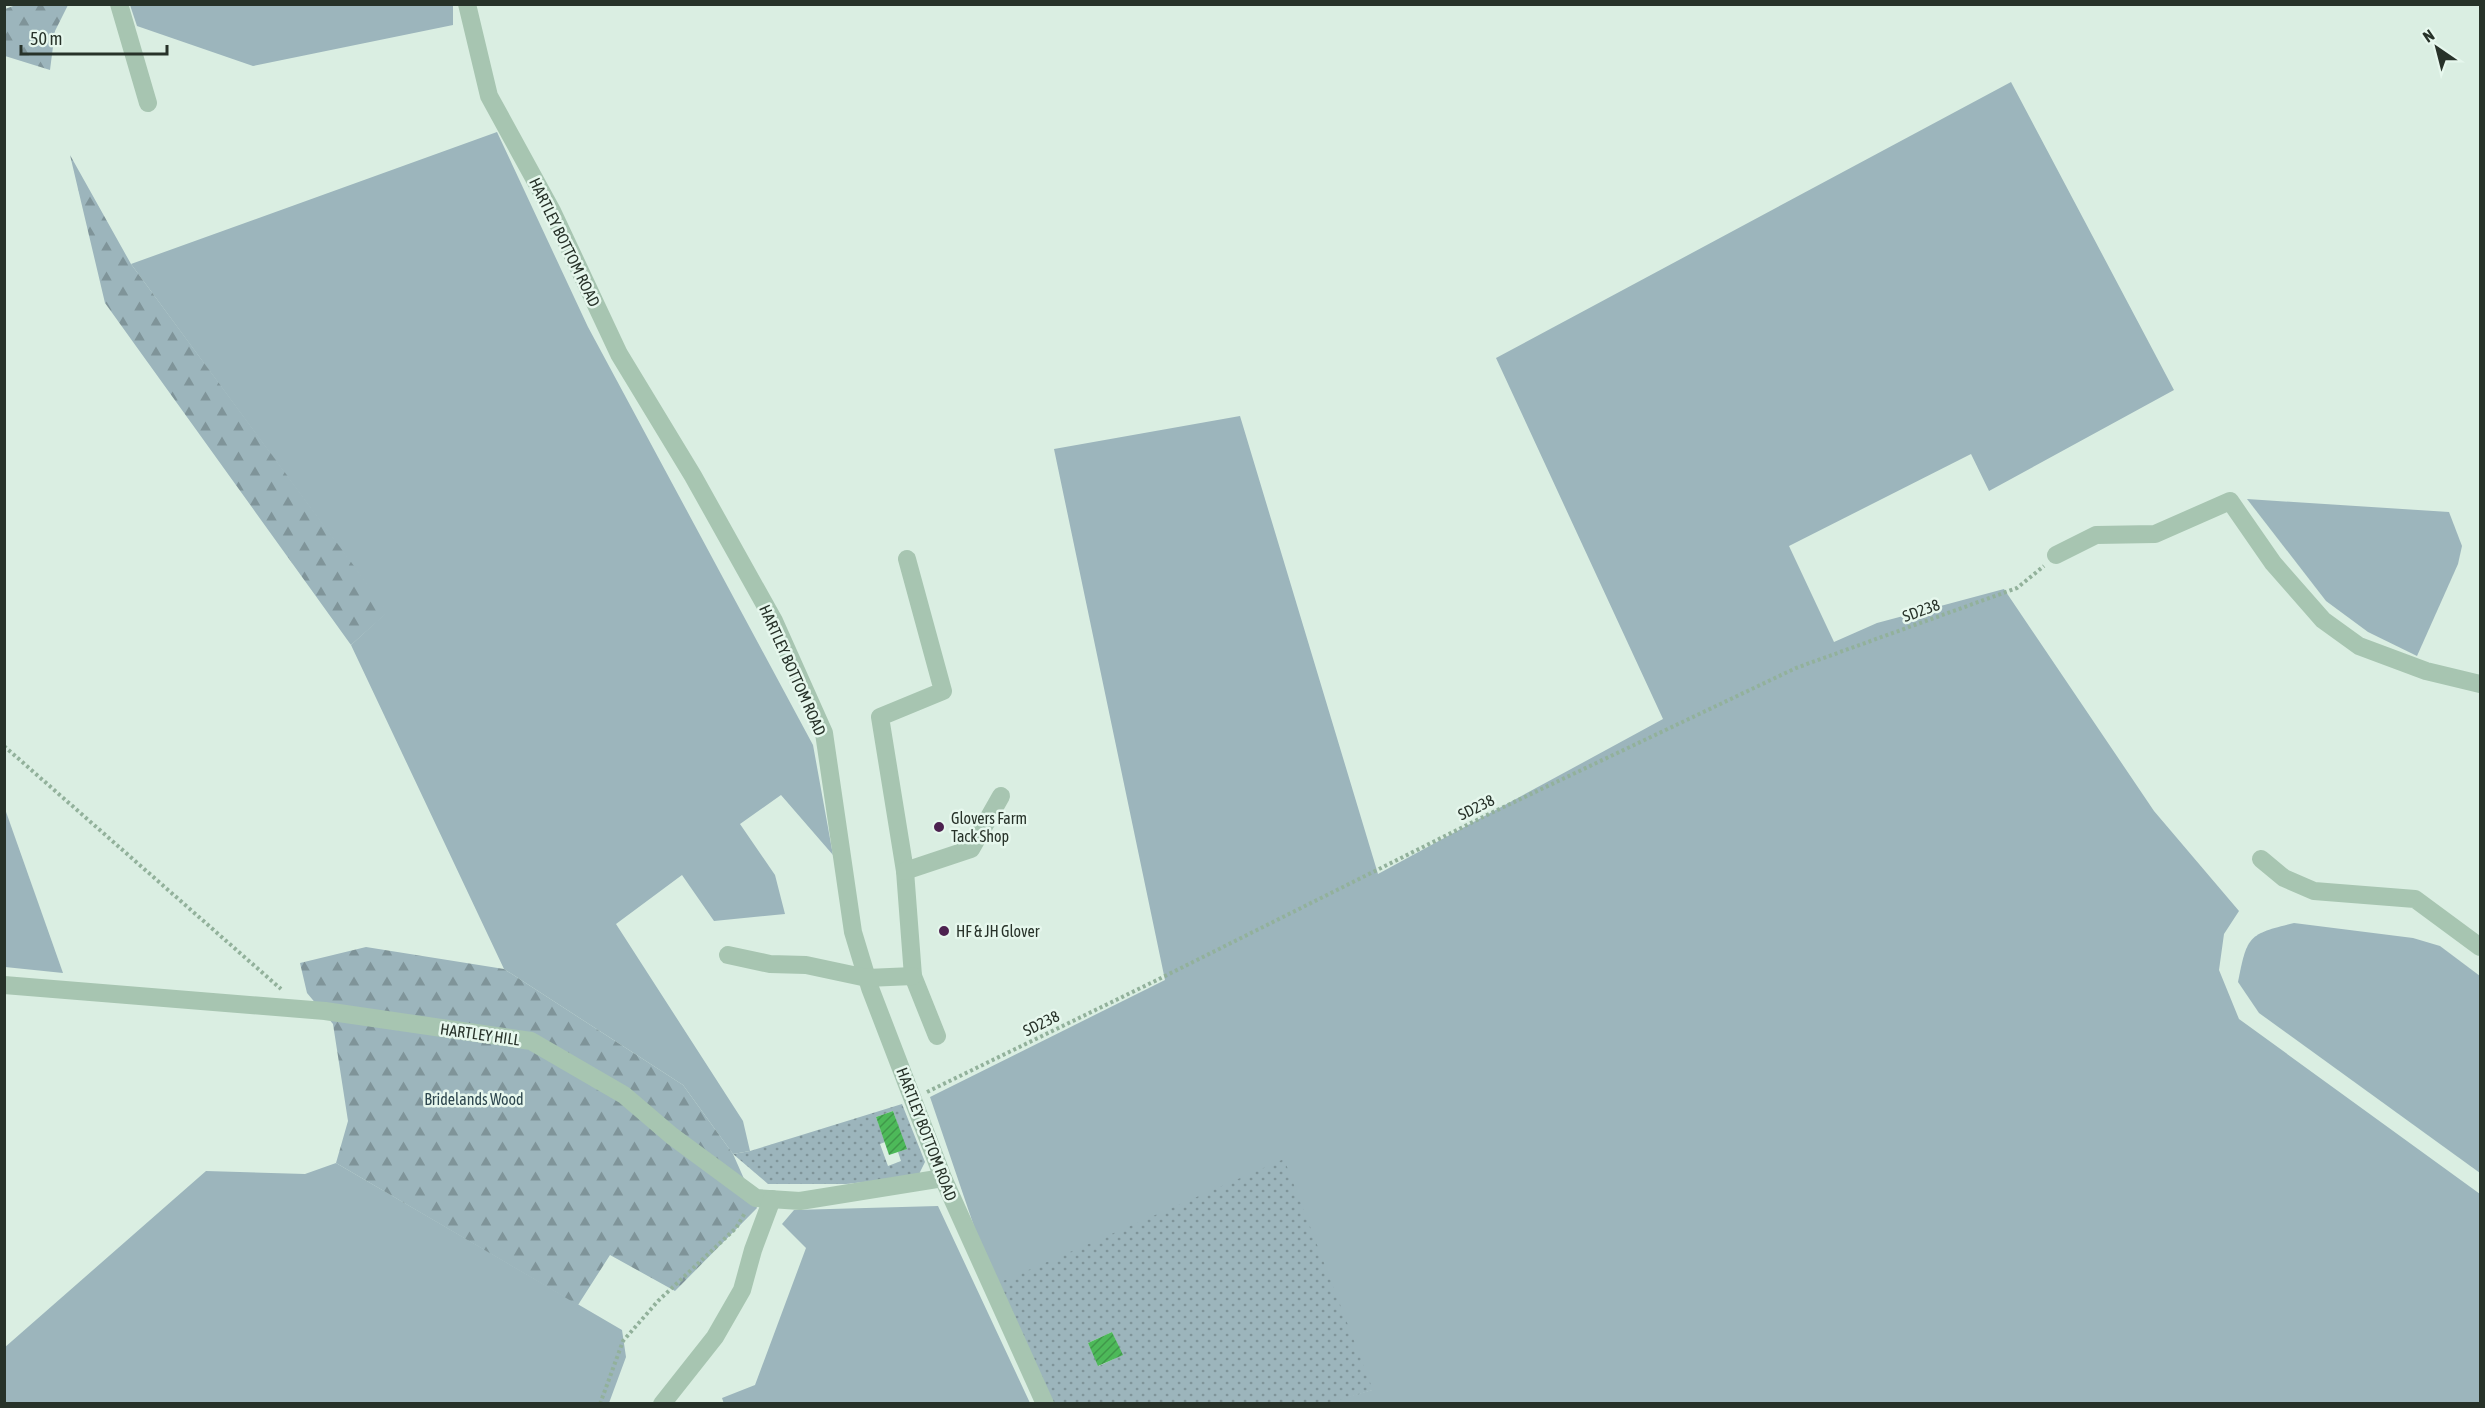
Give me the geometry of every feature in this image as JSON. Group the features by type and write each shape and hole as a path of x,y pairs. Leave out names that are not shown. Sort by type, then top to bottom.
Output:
{"street":[{"path":"119,4 148,103"},
{"name":"HARTLEY BOTTOM ROAD","path":"467,4 489,96 552,212 619,354 693,476 774,621 824,734 853,933 867,978 943,1178 1045,1404"},
{"path":"2056,555 2096,535 2155,534 2230,501 2273,563 2316,612 2359,646 2426,671 2481,684"},
{"path":"907,559 943,691 880,717 905,871 913,976 937,1036"},
{"path":"905,871 971,849 1001,796"},
{"path":"2261,860 2284,878 2314,891 2415,899 2481,947"},
{"path":"728,955 770,964 806,964 867,978 913,976"},
{"name":"HARTLEY HILL","path":"4,985 325,1011 531,1041 624,1095 672,1136 764,1198"},
{"path":"662,1404 715,1336 742,1290 764,1198 811,1199 943,1178"}],"path":[{"name":"SD238","path":"912,1098 1155,981 1499,809 1796,668 2017,588 2056,555"},
{"path":"4,746 289,996 295,1008"},
{"path":"600,1404 623,1341 658,1301 736,1228 764,1198"}],"green space":[{"path":"16,5 68,5 55,31 50,70 5,56 5,9"},
{"path":"130,5 453,5 453,25 253,66 137,26"},
{"path":"2011,82 2174,390 1989,491 1971,454 1789,546 1834,642 1877,623 2004,589 2154,811 2239,911 2224,934 2219,970 2239,1019 2480,1194 2480,1403 1326,1403 1372,1390 994,1285 930,1097 1165,980 1054,449 1240,416 1378,874 1663,719 1496,358"},
{"path":"497,132 588,327 813,745 833,855 781,795 740,824 775,875 785,914 714,921 682,875 616,924 743,1121 750,1151 733,1154 683,1085 504,969 351,645 387,612 131,264"},
{"path":"70,155 131,264 388,612 351,645 105,303"},
{"path":"2247,499 2449,512 2462,546 2458,564 2417,656 2368,632 2326,601"},
{"path":"5,809 63,973 5,967"},
{"path":"2294,923 2413,938 2440,946 2480,976 2480,1173 2259,1013 2238,982 2244,955 2252,939 2258,934"},
{"name":"Bridelands Wood","path":"366,947 504,969 683,1085 733,1154 757,1208 675,1291 610,1255 578,1305 336,1163 348,1121 333,1024 307,993 300,963"},
{"path":"902,1104 925,1162 918,1176 846,1184 768,1184 733,1154 750,1151","holes":["893,1111 906,1149 898,1152 901,1161 888,1166 880,1144 885,1142 876,1117"]},
{"path":"1284,1159 1373,1390 1326,1404 1051,1403 994,1285","holes":["1112,1332 1122,1355 1099,1366 1088,1343"]},
{"path":"336,1163 622,1330 626,1357 609,1403 5,1404 4,1348 206,1171 305,1174"},
{"path":"938,1206 1030,1403 724,1404 722,1398 755,1385 806,1248 782,1224 794,1210"}],"building":[{"path":"893,1111 907,1149 889,1155 876,1117"},
{"path":"1112,1332 1123,1355 1098,1366 1088,1343"}],"place":[{"name":"Glovers Farm Tack Shop","path":"939,827"},
{"name":"HF & JH Glover","path":"944,931"}]}
